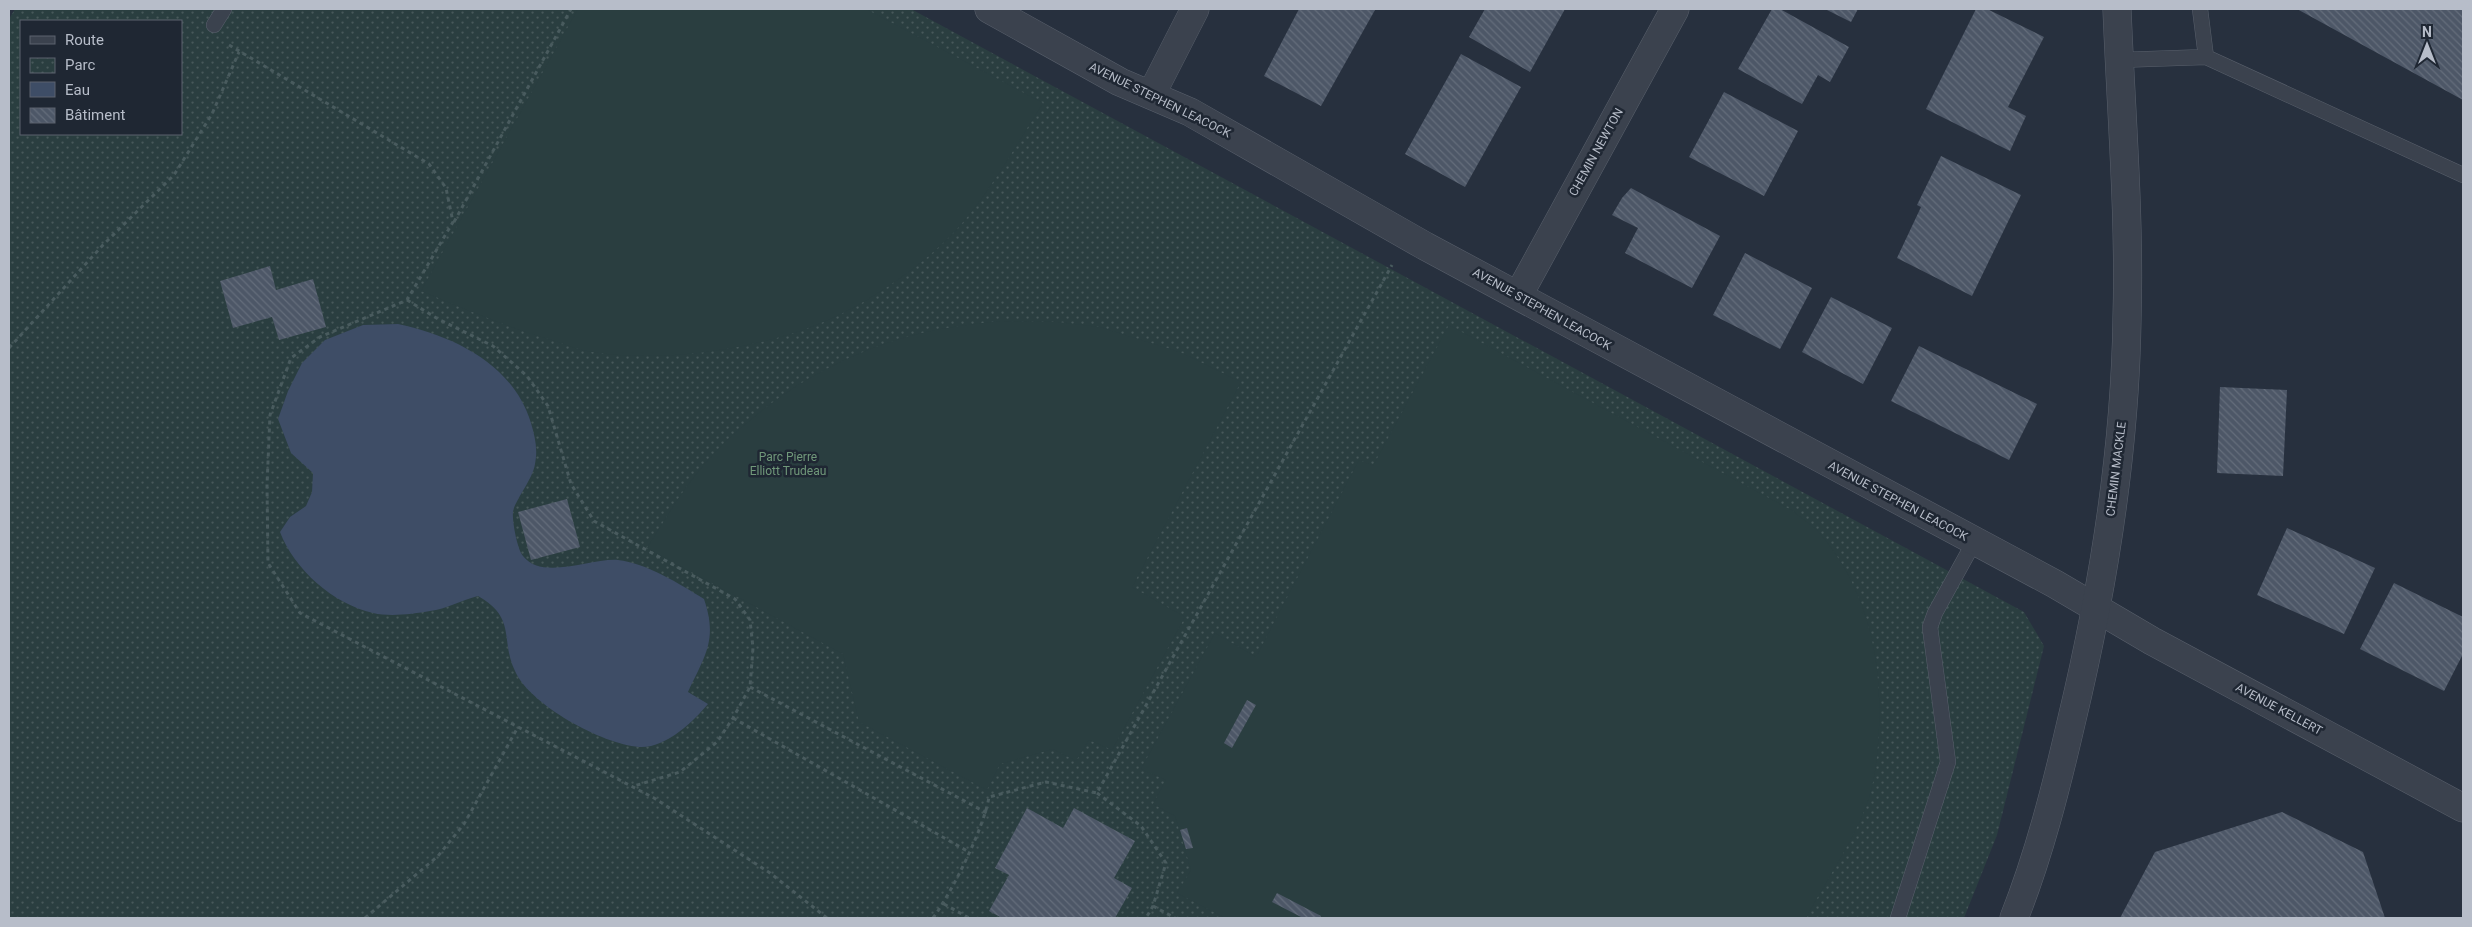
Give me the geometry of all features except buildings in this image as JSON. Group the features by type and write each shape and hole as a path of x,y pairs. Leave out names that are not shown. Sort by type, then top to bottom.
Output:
{"street":[{"name":"AVENUE STEPHEN LEACOCK","path":"989,9 1110,76 1190,112 1425,246 2055,584 2095,608"},
{"path":"1151,96 1195,9"},
{"name":"CHEMIN NEWTON","path":"1518,296 1674,9"},
{"name":"CHEMIN MACKLE","path":"2014,918 2055,789 2080,688 2113,503 2125,374 2127,258 2117,9"},
{"name":"AVENUE KELLERT","path":"2095,608 2152,641 2463,808"}],"lane":[{"path":"214,25 224,9"},
{"path":"2200,9 2206,57"},
{"path":"2119,60 2206,57 2463,175"},
{"path":"1898,918 1948,762 1931,635 1932,620 1974,542"}],"path":[{"path":"571,9 453,222 407,300 320,337 291,358 270,415 267,485 268,563 300,614 633,786 770,873 827,918"},
{"path":"214,25 220,37 239,52 429,164 446,188 453,222"},
{"path":"9,348 103,245 174,174 212,114 239,52"},
{"path":"1097,792 1392,264"},
{"path":"407,300 438,319 493,346 527,376 548,406 571,484 594,521 735,599 750,620 753,648 750,687 717,742 680,772 633,786"},
{"path":"750,687 987,814"},
{"path":"733,718 968,852"},
{"path":"365,918 438,856 464,824 518,727"},
{"path":"934,918 944,904 987,814 989,797 1046,782 1097,792 1141,826 1166,863 1154,906 1146,918"},
{"path":"944,904 969,918"},
{"path":"1154,906 1175,918"}],"green space":[{"name":"Parc Pierre Elliott Trudeau","path":"15,9 911,9 2024,612 2044,646 1997,835 1964,918 9,918 9,19"},
{"path":"578,9 866,9 1043,103 992,183 958,228 919,264 858,305 815,325 785,336 720,350 653,356 587,351 504,324 421,291"},
{"path":"1000,321 1058,322 1100,327 1180,352 1241,382 1132,587 1185,617 1112,750 1089,740 1076,761 1053,749 1000,764 987,790 859,722 843,654 647,548 680,496 703,466 727,440 783,395 813,376 878,346 947,328"},
{"path":"1449,325 1793,511 1819,532 1837,557 1861,602 1874,650 1879,701 1877,754 1869,798 1863,813 1849,843 1806,918 1225,918 1177,893 1191,870 1175,816 1153,804 1166,780 1141,769 1215,633 1256,657 1359,460 1373,466"}],"water":[{"path":"398,324 440,336 479,356 496,369 510,384 522,402 531,423 536,443 534,470 513,512 515,534 523,556 531,563 542,567 554,568 607,560 629,562 662,575 704,599 708,613 710,637 704,657 688,692 708,704 695,719 678,733 659,744 639,747 606,739 587,731 551,709 523,684 511,660 503,621 490,604 478,596 423,612 394,615 373,613 344,602 317,583 305,572 286,546 280,532 290,517 306,506 312,492 313,473 291,453 278,419 288,391 302,363 325,340 363,325"}]}
